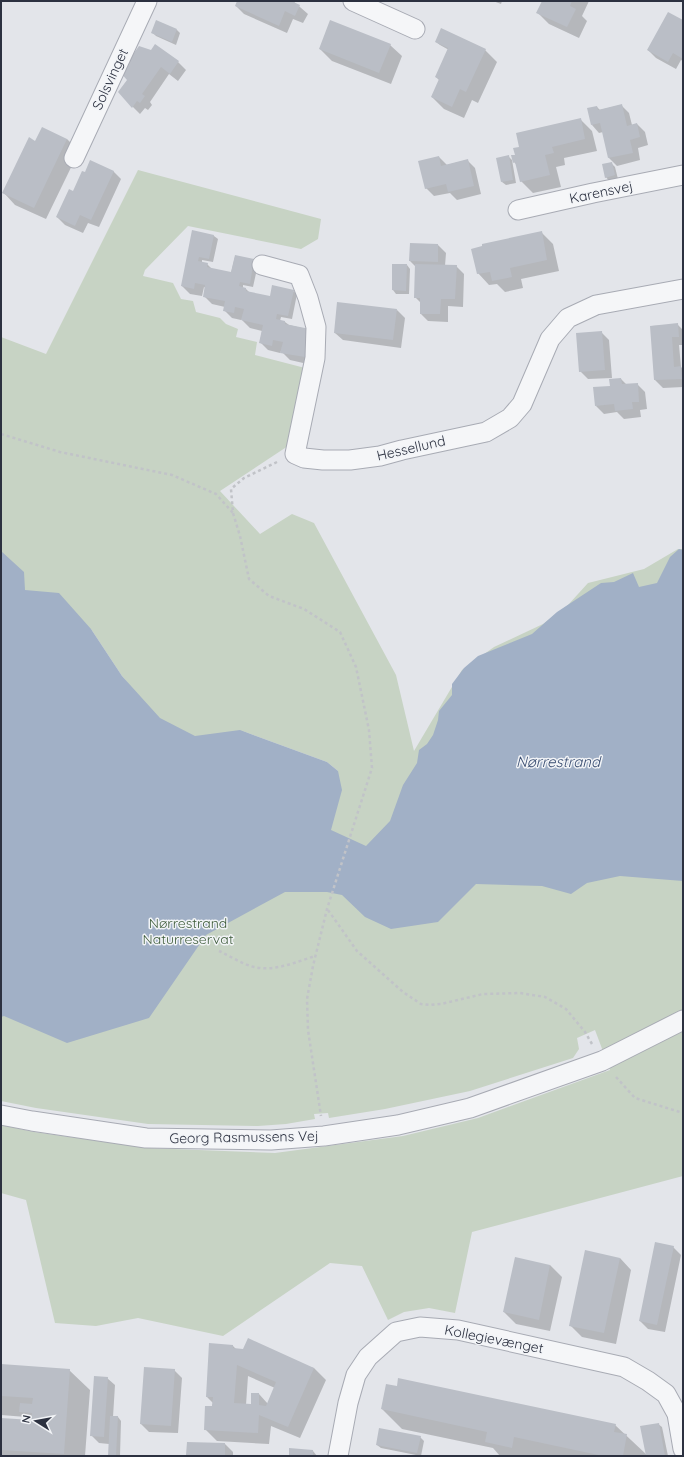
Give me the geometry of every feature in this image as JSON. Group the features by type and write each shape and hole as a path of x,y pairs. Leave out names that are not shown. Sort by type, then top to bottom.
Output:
{"street":[{"name":"Solsvinget","path":"74,158 147,1"},
{"path":"353,1 415,29"},
{"name":"Karensvej","path":"518,210 683,175"},
{"path":"262,265 298,275 308,298 316,327 315,358 295,454"},
{"name":"Hessellund","path":"295,454 304,458 350,460 380,456 486,432 510,418 522,404 550,340 568,318 596,305 683,289"},
{"name":"Georg Rasmussens Vej","path":"1,1115 146,1138 271,1140 324,1136 398,1125 470,1108 602,1061 683,1020"},
{"name":"Kollegievænget","path":"338,1456 348,1403 356,1375 368,1357 396,1332 420,1327 458,1330 624,1367 648,1381 666,1394 677,1414 683,1449"}],"path":[{"path":"1,434 60,452 172,475 216,494 233,513"},
{"path":"295,454 244,478 231,490 233,513 240,536 249,580 269,596 304,609 340,632 356,668 369,730 372,768 327,910 307,999 308,1030 324,1136"},
{"path":"327,910 357,951 403,992 421,1004 441,1004 483,994 520,993 546,997 566,1009 585,1032 602,1061 635,1098 683,1113"},
{"path":"219,951 252,966 264,969 284,966 316,956"}],"green space":[{"name":"Nørrestrand Naturreservat","path":"138,170 321,219 318,239 301,249 188,226 145,270 143,276 173,283 181,299 193,301 196,312 220,318 226,324 238,329 236,337 257,342 255,355 305,368 288,446 220,491 260,534 292,514 314,523 396,675 414,751 462,670 494,647 543,624 568,605 588,583 644,569 678,549 683,549 683,1176 472,1232 455,1313 429,1308 404,1312 388,1320 362,1266 330,1263 223,1336 138,1318 96,1326 55,1323 26,1200 1,1193 1,1125 34,1132 148,1148 275,1153 403,1136 478,1118 610,1070 595,1030 577,1038 579,1049 573,1058 470,1091 385,1109 329,1118 328,1113 314,1114 315,1119 286,1124 258,1126 148,1124 36,1108 1,1101 1,337 46,354","holes":["91,629 122,676 128,683 98,658","240,730 327,762 338,771"]}],"water":[{"name":"Nørrestrand","path":"679,549 683,550 683,881 620,876 587,883 571,894 542,886 476,884 438,922 391,929 365,917 342,895 327,892 285,892 206,935 149,1018 67,1043 4,1016 1,1017 1,551 24,572 25,590 59,593 91,629 122,676 160,718 195,736 240,730 327,762 338,771 342,790 331,830 366,846 390,821 403,785 417,763 419,750 427,744 433,735 438,720 439,711 452,695 452,684 464,668 478,656 532,634 557,612 601,583 614,582 633,573 639,587 657,583 670,557"}],"building":[{"path":"237,1 291,1 300,5 295,16 285,11 279,26 235,6"},
{"path":"542,1 572,1 570,6 576,9 567,27 536,13"},
{"path":"668,12 683,20 683,59 673,53 668,62 647,50"},
{"path":"156,20 177,29 172,42 151,33"},
{"path":"330,20 391,44 379,73 319,49"},
{"path":"441,28 486,49 466,92 460,89 452,107 431,97 439,79 435,77 448,48 435,42"},
{"path":"155,44 179,61 170,74 161,67 142,94 145,96 140,103 137,101 132,108 118,92 127,80 120,72 139,46 151,50"},
{"path":"622,104 627,126 637,123 640,137 630,140 633,153 608,158 600,123 591,125 587,108 597,106 598,110"},
{"path":"581,118 585,139 552,147 554,153 545,155 550,175 520,182 515,162 513,163 511,155 515,155 513,148 519,147 516,133"},
{"path":"42,127 67,139 34,208 2,193 29,137 35,141"},
{"path":"509,155 513,180 501,182 496,158"},
{"path":"439,156 441,166 468,159 474,186 448,192 446,184 425,189 418,161"},
{"path":"90,160 114,171 91,220 80,215 75,226 56,217 69,189 73,191 82,171 85,172"},
{"path":"612,162 615,175 605,178 602,164"},
{"path":"192,230 214,235 209,259 199,257 198,261 208,263 207,267 231,272 235,255 254,259 250,284 240,282 239,286 246,288 246,291 270,296 272,285 294,290 288,316 277,314 276,319 285,321 285,324 310,329 305,357 280,353 283,342 273,340 272,346 259,343 263,325 241,320 244,309 235,307 234,313 223,311 225,301 203,297 205,285 195,283 194,289 181,286"},
{"path":"542,231 547,260 510,268 512,277 492,281 490,272 477,274 471,249 482,246 482,244"},
{"path":"410,243 438,244 438,262 409,261"},
{"path":"392,264 407,264 406,291 392,290"},
{"path":"415,264 457,265 455,299 441,299 440,314 420,314 420,298 414,298"},
{"path":"337,302 397,309 393,340 334,333"},
{"path":"678,323 679,337 672,337 674,367 681,366 682,379 654,380 650,326"},
{"path":"602,331 605,370 579,372 576,333"},
{"path":"621,378 622,384 638,383 639,402 632,402 633,409 615,411 614,404 595,406 593,387 610,386 609,379"},
{"path":"655,1242 674,1246 657,1325 639,1321"},
{"path":"585,1250 620,1258 604,1333 569,1326"},
{"path":"515,1257 550,1265 539,1320 503,1312"},
{"path":"248,1338 314,1368 288,1427 259,1415 258,1433 204,1430 205,1406 212,1406 213,1397 206,1397 209,1343 233,1345 233,1348 243,1349","holes":["237,1365 276,1382 266,1406 259,1405 259,1393 251,1393 251,1404 234,1403"]},
{"path":"1,1364 70,1369 64,1454 1,1450 1,1418 32,1420 32,1413 19,1412 20,1403 32,1404 33,1398 1,1396"},
{"path":"144,1367 175,1369 171,1426 140,1424"},
{"path":"94,1376 108,1377 104,1437 90,1436"},
{"path":"398,1378 616,1424 614,1432 627,1434 623,1456 603,1456 514,1437 512,1448 485,1442 487,1432 381,1409 386,1384 397,1386"},
{"path":"110,1416 118,1416 116,1456 108,1456"},
{"path":"659,1423 665,1456 646,1456 640,1426"},
{"path":"379,1428 421,1436 417,1453 376,1445"},
{"path":"187,1442 225,1443 225,1456 186,1455"},
{"path":"289,1448 313,1450 313,1456 289,1456"}]}
